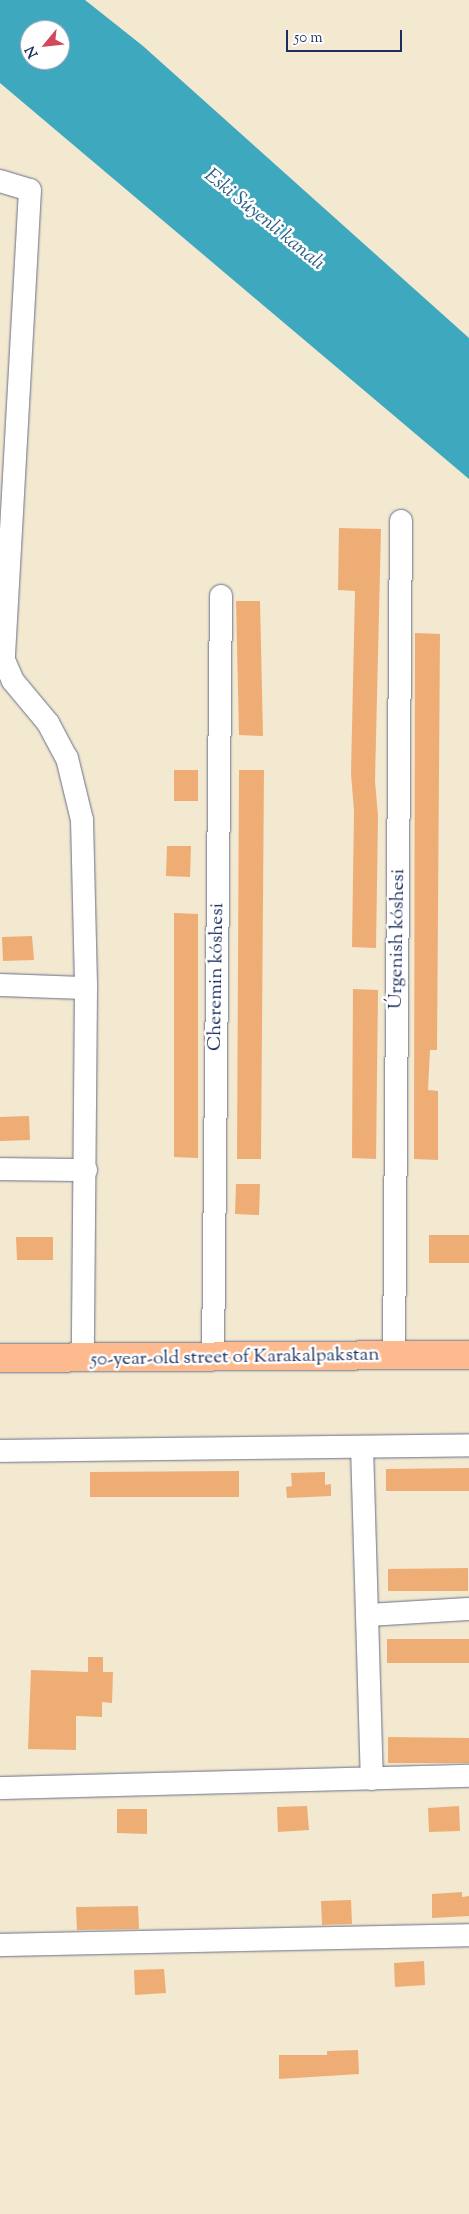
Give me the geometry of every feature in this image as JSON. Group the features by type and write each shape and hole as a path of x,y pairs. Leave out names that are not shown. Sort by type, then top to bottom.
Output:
{"main road":[{"name":"50-year-old street of Karakalpakstan","path":"0,1358 83,1360 469,1355"}],"street":[{"path":"0,181 30,190 4,660 13,681 48,722 67,758 82,820 86,988 83,1360"},
{"name":"Úrgenish kóshesi","path":"394,1356 402,522"},
{"name":"Cheremin kóshesi","path":"214,1358 221,596"},
{"path":"0,985 86,988"},
{"path":"0,1169 86,1170"},
{"path":"0,1451 469,1445"},
{"path":"362,1447 372,1778"},
{"path":"367,1615 469,1609"},
{"path":"0,1788 469,1776"},
{"path":"0,1946 469,1935"}],"water":[{"name":"Eski Súyenli kanalı","path":"0,0 85,0 143,46 469,338 469,479 0,83"}],"building":[{"path":"339,528 381,529 375,781 378,816 376,948 352,947 354,811 351,774 355,591 338,590"},
{"path":"236,601 260,601 263,736 239,735"},
{"path":"415,633 440,634 437,1050 430,1050 428,1090 438,1091 438,1160 414,1159"},
{"path":"174,770 198,770 198,801 174,801"},
{"path":"239,770 264,770 261,1159 237,1159"},
{"path":"167,846 191,846 190,877 166,876"},
{"path":"174,913 198,914 198,1158 174,1157"},
{"path":"32,936 34,960 3,961 2,937"},
{"path":"353,989 378,990 376,1159 352,1158"},
{"path":"29,1116 30,1140 0,1141 0,1117"},
{"path":"236,1184 260,1184 259,1215 235,1214"},
{"path":"429,1235 469,1235 469,1263 429,1263"},
{"path":"16,1237 53,1237 53,1260 17,1260"},
{"path":"469,1468 469,1491 386,1491 386,1469"},
{"path":"239,1471 239,1497 90,1497 90,1472"},
{"path":"325,1472 325,1485 331,1484 331,1496 287,1498 286,1487 292,1486 291,1473"},
{"path":"468,1568 468,1591 388,1591 388,1569"},
{"path":"387,1639 469,1639 469,1663 387,1663"},
{"path":"88,1657 103,1657 103,1672 113,1672 112,1703 102,1702 102,1717 76,1716 76,1750 28,1749 31,1670 88,1672"},
{"path":"388,1737 469,1738 469,1763 388,1763"},
{"path":"307,1806 309,1830 278,1832 277,1807"},
{"path":"459,1806 460,1831 429,1832 428,1808"},
{"path":"117,1809 147,1809 147,1834 117,1833"},
{"path":"462,1892 462,1897 469,1896 469,1916 432,1918 432,1894"},
{"path":"351,1900 352,1924 322,1925 321,1901"},
{"path":"138,1906 139,1929 77,1930 76,1907"},
{"path":"424,1961 425,1985 395,1987 394,1963"},
{"path":"164,1969 166,1993 135,1995 134,1970"},
{"path":"358,2050 359,2074 279,2079 279,2055 327,2055 327,2051"}]}
